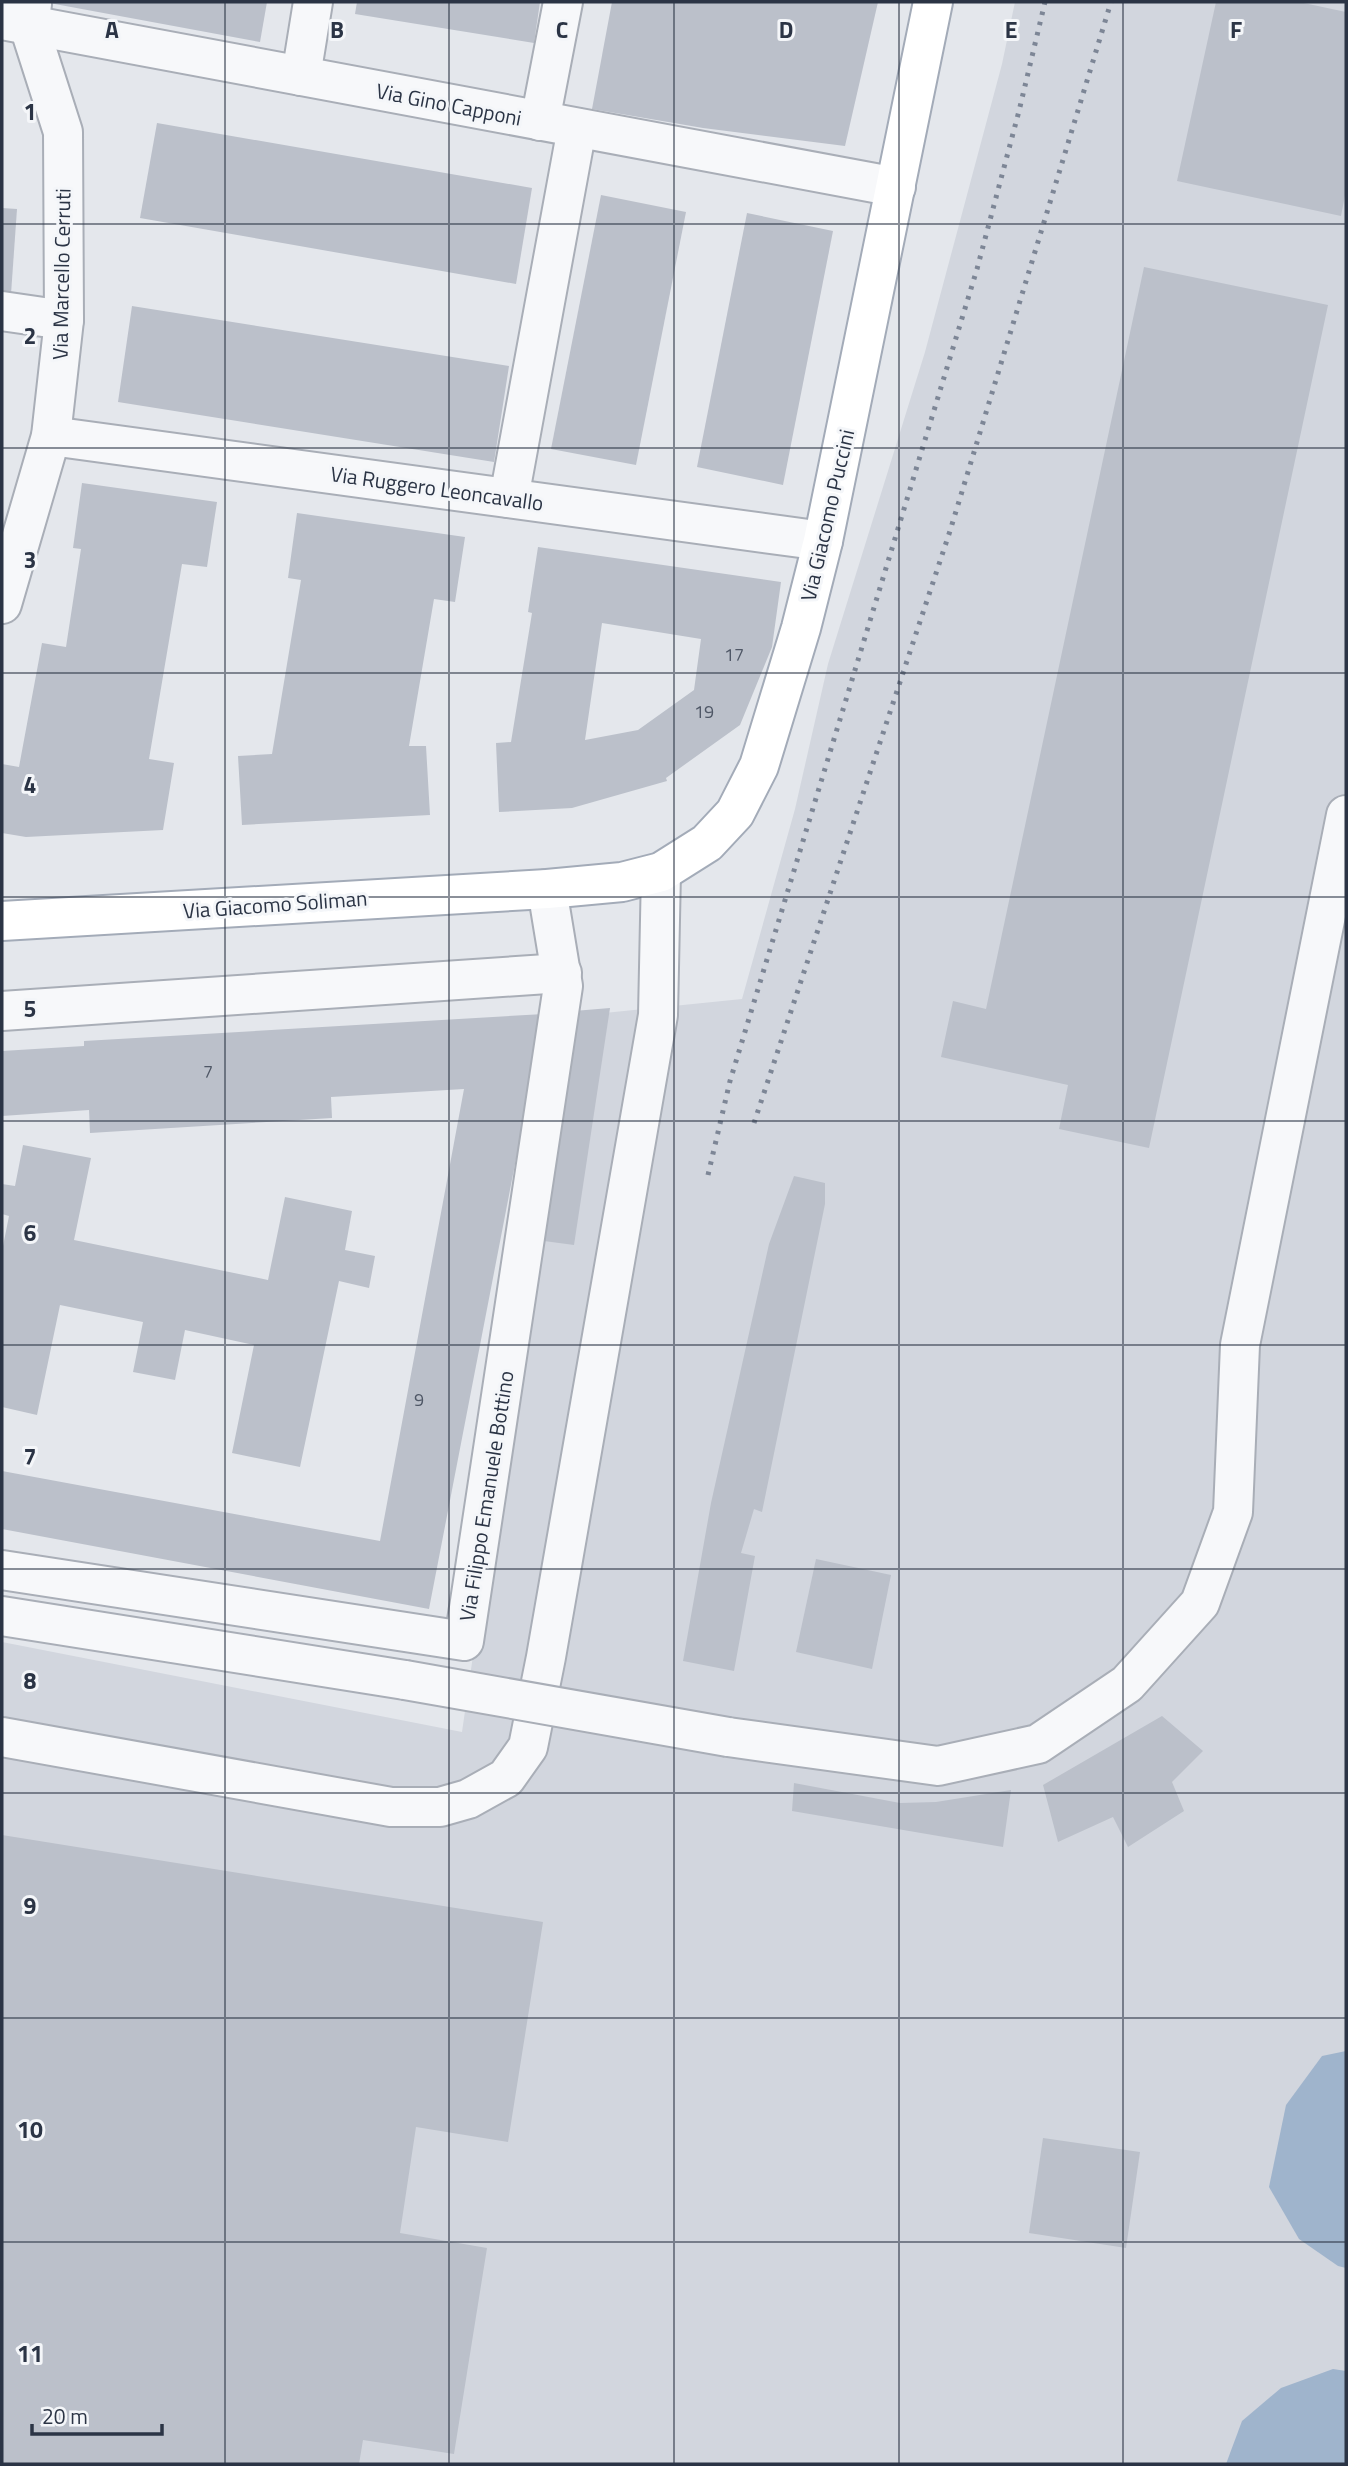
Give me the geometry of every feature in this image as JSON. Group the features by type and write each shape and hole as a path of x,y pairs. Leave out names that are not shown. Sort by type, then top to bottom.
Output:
{"main road":[{"name":"Via Giacomo Puccini","path":"547,889 622,882 661,872 707,843 736,813 759,766 801,628 823,541 933,2"},
{"name":"Via Giacomo Soliman","path":"2,921 547,889"}],"street":[{"path":"301,76 313,2"},
{"path":"540,121 563,2"},
{"name":"Via Gino Capponi","path":"21,16 301,76 896,187"},
{"name":"Via Marcello Cerruti","path":"2,604 51,436 64,320 63,132 21,16"},
{"path":"509,498 577,128"},
{"path":"2,311 64,320"},
{"name":"Via Ruggero Leoncavallo","path":"51,436 823,541"},
{"path":"2,1616 405,1680 729,1737 938,1766 1038,1744 1127,1684 1199,1603 1233,1512 1240,1345 1346,816"},
{"path":"2,1737 391,1807 440,1807 468,1799 506,1778 528,1747 531,1734 656,1028 661,872"},
{"name":"Via Filippo Emanuele Bottino","path":"2,1570 464,1641 564,986 547,889"},
{"path":"2,1011 562,974"}],"shaded area":[{"path":"1015,2 1346,2 1346,2464 2,2464 2,1642 462,1732 565,1017 742,999 795,809 828,664 925,352 1002,64"}],"water":[{"path":"1346,2051 1346,2268 1338,2266 1299,2239 1269,2187 1286,2105 1322,2056"},
{"path":"1333,2369 1346,2371 1346,2464 1226,2464 1242,2421 1281,2388"}],"building":[{"path":"44,2 267,2 260,42"},
{"path":"357,2 540,2 534,43 355,14"},
{"path":"612,2 878,2 845,146 703,128 592,109"},
{"path":"1216,2 1299,2 1346,12 1346,190 1341,216 1177,181"},
{"path":"157,123 532,188 516,284 140,218"},
{"path":"601,195 686,212 636,465 551,449"},
{"path":"2,208 17,209 11,294 2,294"},
{"path":"747,213 833,231 783,485 697,467"},
{"path":"1144,267 1328,305 1149,1148 1059,1129 1068,1085 941,1057 953,1001 986,1009"},
{"path":"132,306 509,366 494,462 118,402"},
{"path":"82,483 217,502 207,567 182,564 149,759 174,763 163,830 26,837 2,833 2,764 19,767 42,643 66,647 81,549 73,548"},
{"path":"297,513 465,537 455,602 434,599 409,746 426,746 430,815 242,825 238,756 272,754 301,580 288,578"},
{"path":"538,547 781,582 772,647 740,725 666,778 667,781 572,808 499,812 496,743 511,742 532,613 528,612","holes":["602,623 701,639 694,690 638,730 585,740"]},
{"path":"610,1008 574,1245 529,1239 562,1012"},
{"path":"544,1014 429,1609 2,1529 2,1471 380,1541 464,1089 331,1097 332,1118 90,1133 89,1110 2,1116 2,1051 84,1046 84,1041"},
{"path":"23,1145 91,1158 74,1240 268,1280 285,1197 352,1211 345,1250 375,1256 369,1288 339,1281 300,1467 232,1453 254,1345 185,1330 175,1380 133,1372 143,1322 60,1305 37,1415 2,1407 2,1251 9,1216 2,1214 2,1184 15,1186"},
{"path":"794,1176 825,1183 825,1204 762,1512 754,1509 741,1553 755,1556 734,1671 683,1661 711,1503 769,1244"},
{"path":"816,1559 891,1575 872,1669 796,1652"},
{"path":"1162,1716 1203,1751 1172,1782 1184,1811 1128,1847 1113,1817 1058,1842 1043,1785"},
{"path":"794,1783 900,1803 936,1802 1011,1790 1003,1847 792,1811"},
{"path":"2,1835 543,1922 508,2142 416,2127 400,2233 487,2248 454,2454 363,2440 359,2464 2,2464"},
{"path":"1043,2138 1140,2152 1126,2248 1029,2233"}],"railway":[{"path":"708,1175 730,1081 977,269 1045,2"},
{"path":"754,1123 950,531 1111,2"}]}
